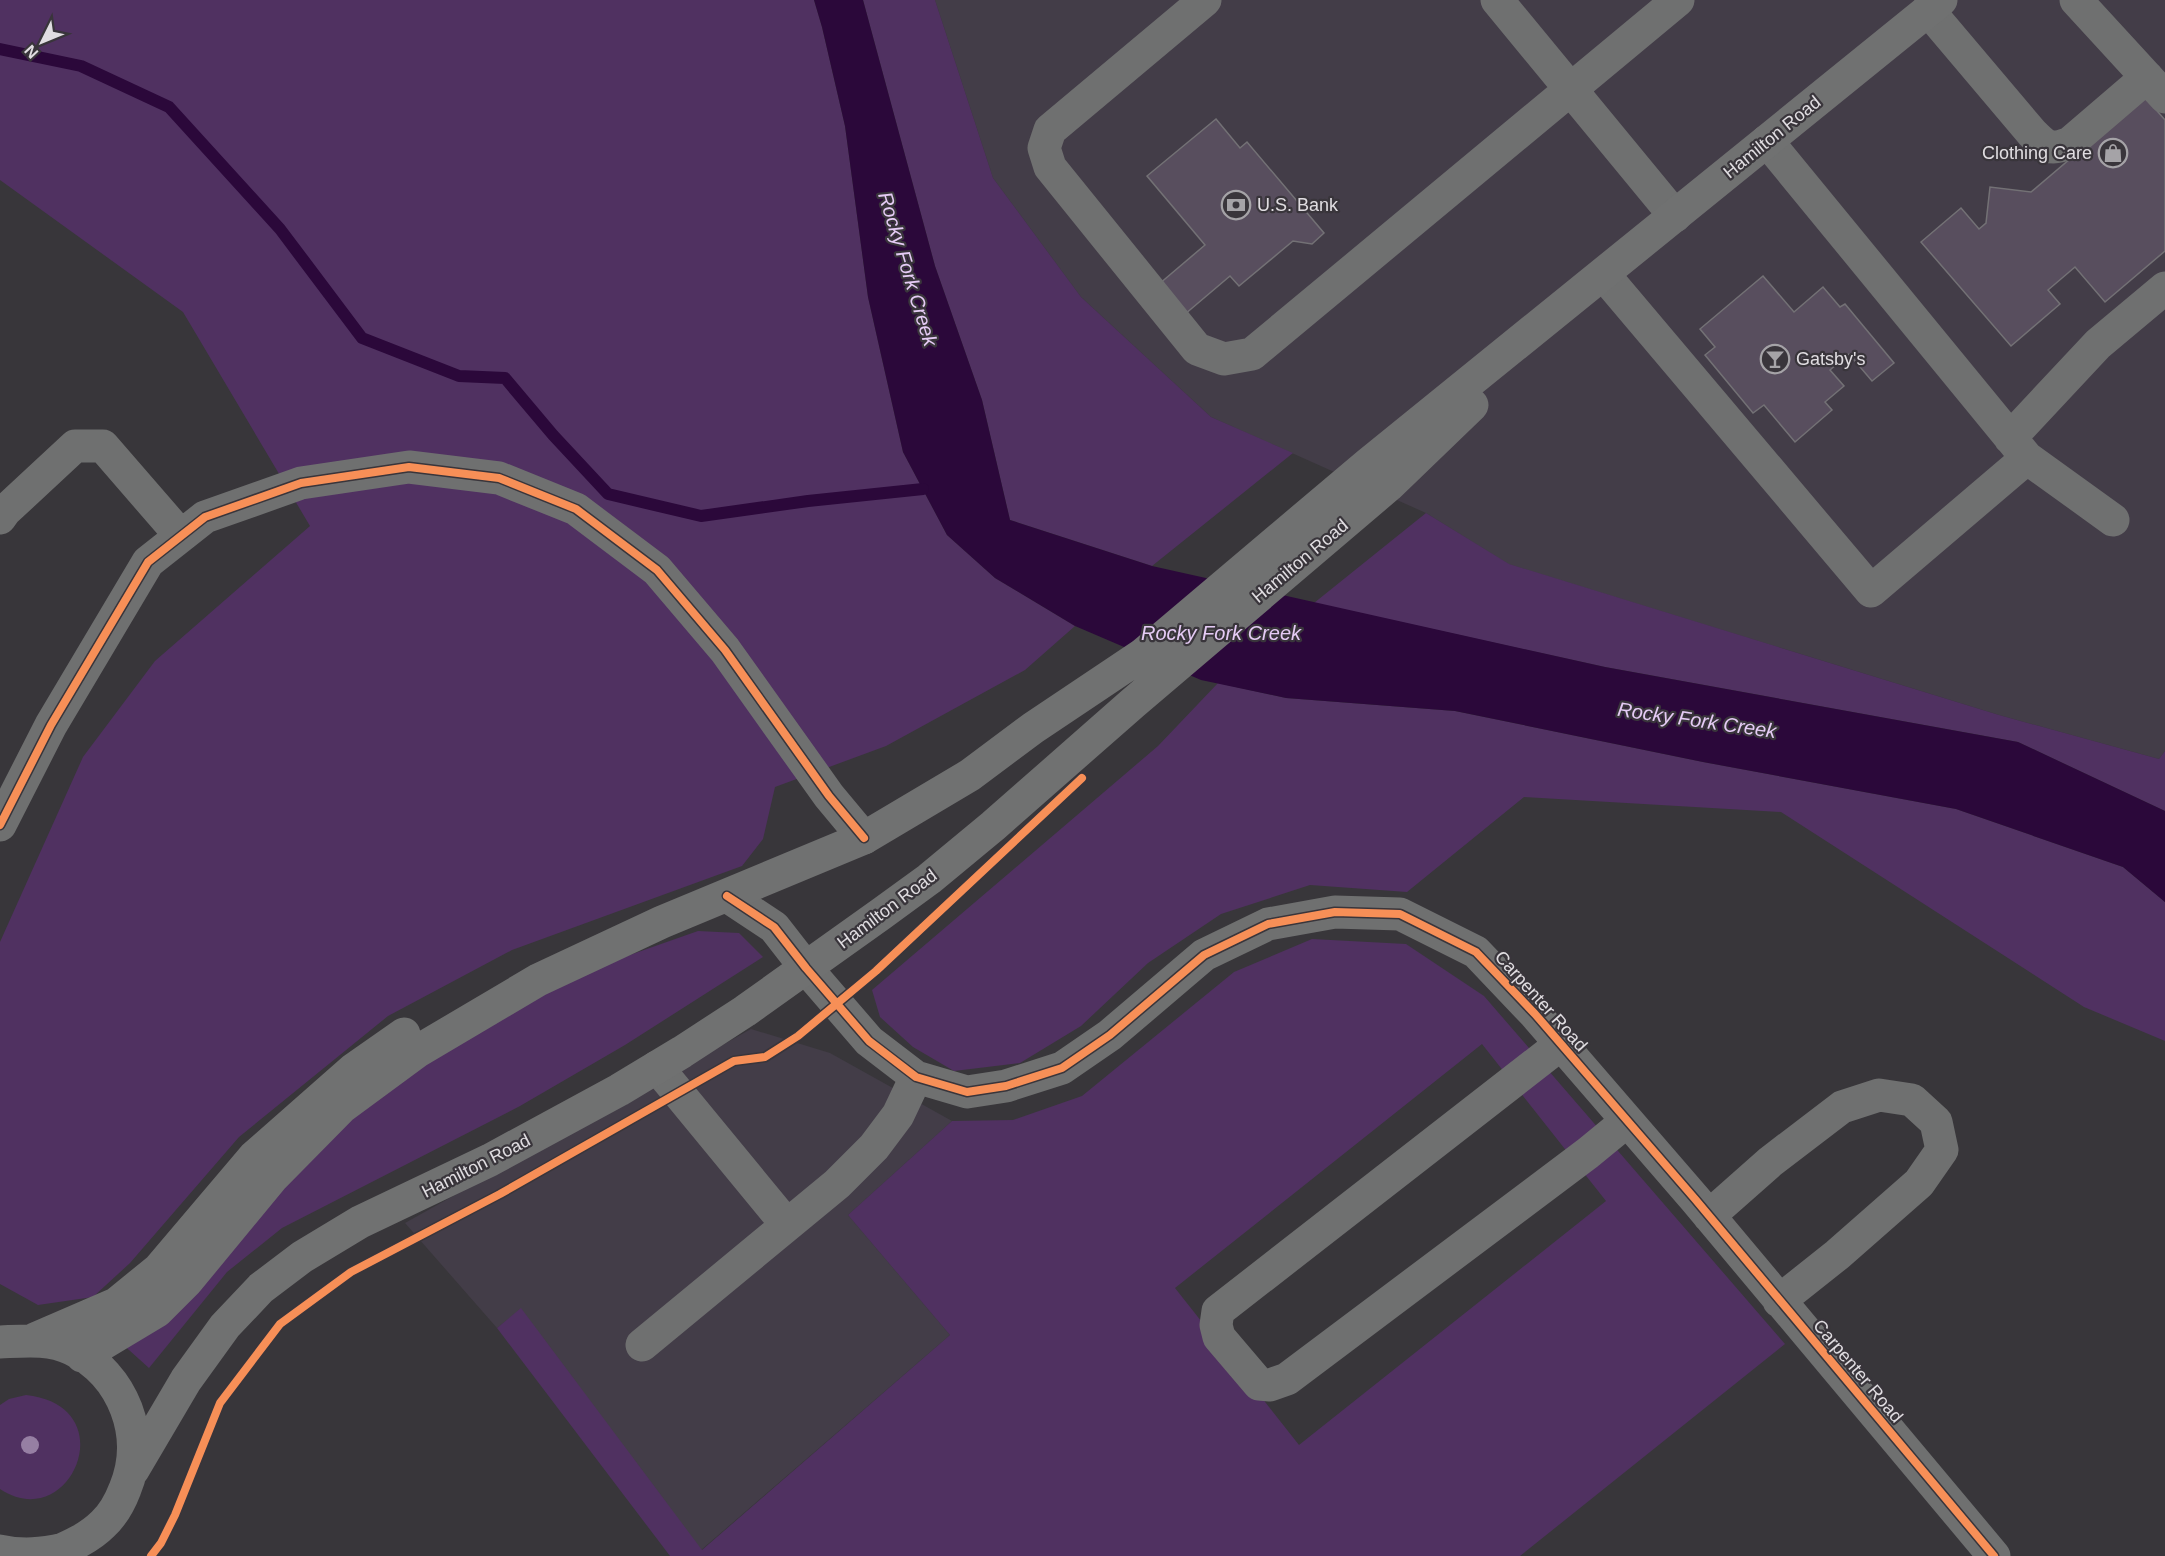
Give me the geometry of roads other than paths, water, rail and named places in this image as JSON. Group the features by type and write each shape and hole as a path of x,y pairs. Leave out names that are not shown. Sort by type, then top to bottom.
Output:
{"main road":[{"name":"Hamilton Road","path":"82,1356 157,1311 188,1281 272,1178 342,1107 418,1051 538,980 684,913 864,838 970,775 1033,728 1142,655 1368,464 1604,275 1934,5"},
{"name":"Hamilton Road","path":"132,1470 186,1380 225,1326 261,1288 302,1257 360,1222 490,1160 657,1067 745,1011 929,879 1400,476 1604,275"},
{"name":"Hamilton Road","path":"14,1337 116,1304 159,1269 254,1157 354,1069 418,1024 514,969 585,938 684,913"},
{"path":"0,1551 16,1555 56,1552 85,1538 104,1523 119,1504 132,1470 134,1433 123,1399 101,1369 71,1349 14,1337"}],"street":[{"path":"1205,0 1050,130 1044,148 1050,167 1197,349 1224,359 1252,354 1678,0"},
{"path":"1497,0 1675,216"},
{"path":"1934,5 2032,133 2044,145 2058,148 2070,143 2156,87 2076,0"},
{"path":"1767,141 2018,448 2114,520"},
{"path":"1604,275 1871,591 2018,448 2098,344 2165,288"},
{"path":"0,518 4,511 75,446 103,446 181,536"},
{"path":"4,806 148,562 205,517 300,483 409,467 499,477 576,509 657,570 725,650 829,796 864,838"},
{"name":"Carpenter Road","path":"727,896 774,927 869,1041 916,1077 967,1092 1006,1086 1062,1068 1110,1035 1204,955 1268,924 1335,912 1400,914 1476,952 1561,1044 1709,1216 1994,1556"},
{"path":"1561,1044 1218,1311 1216,1325 1219,1337 1259,1384 1270,1384 1287,1379 1570,1167 1627,1121"},
{"path":"657,1067 787,1225"},
{"path":"642,1345 837,1184 874,1147 898,1115 916,1077"},
{"path":"1709,1216 1770,1162 1842,1107 1879,1095 1912,1100 1936,1122 1942,1149 1919,1183 1853,1241 1779,1300"}],"water":[{"name":"Rocky Fork Creek","path":"814,0 863,0 935,266 982,400 1010,520 1152,566 1605,667 2018,742 2165,811 2165,902 2123,867 1956,809 1703,762 1455,711 1286,698 1201,680 1075,626 995,578 947,535 903,452 868,297 845,126"}],"waterway":[{"path":"0,49 81,66 169,107 280,229 362,338 459,376 505,378 553,435 608,494 701,516 808,501 923,489"}],"place":[{"name":"Clothing Care","path":"2113,153"},
{"name":"U.S. Bank","path":"1236,205"},
{"name":"Gatsby's","path":"1775,359"}]}
